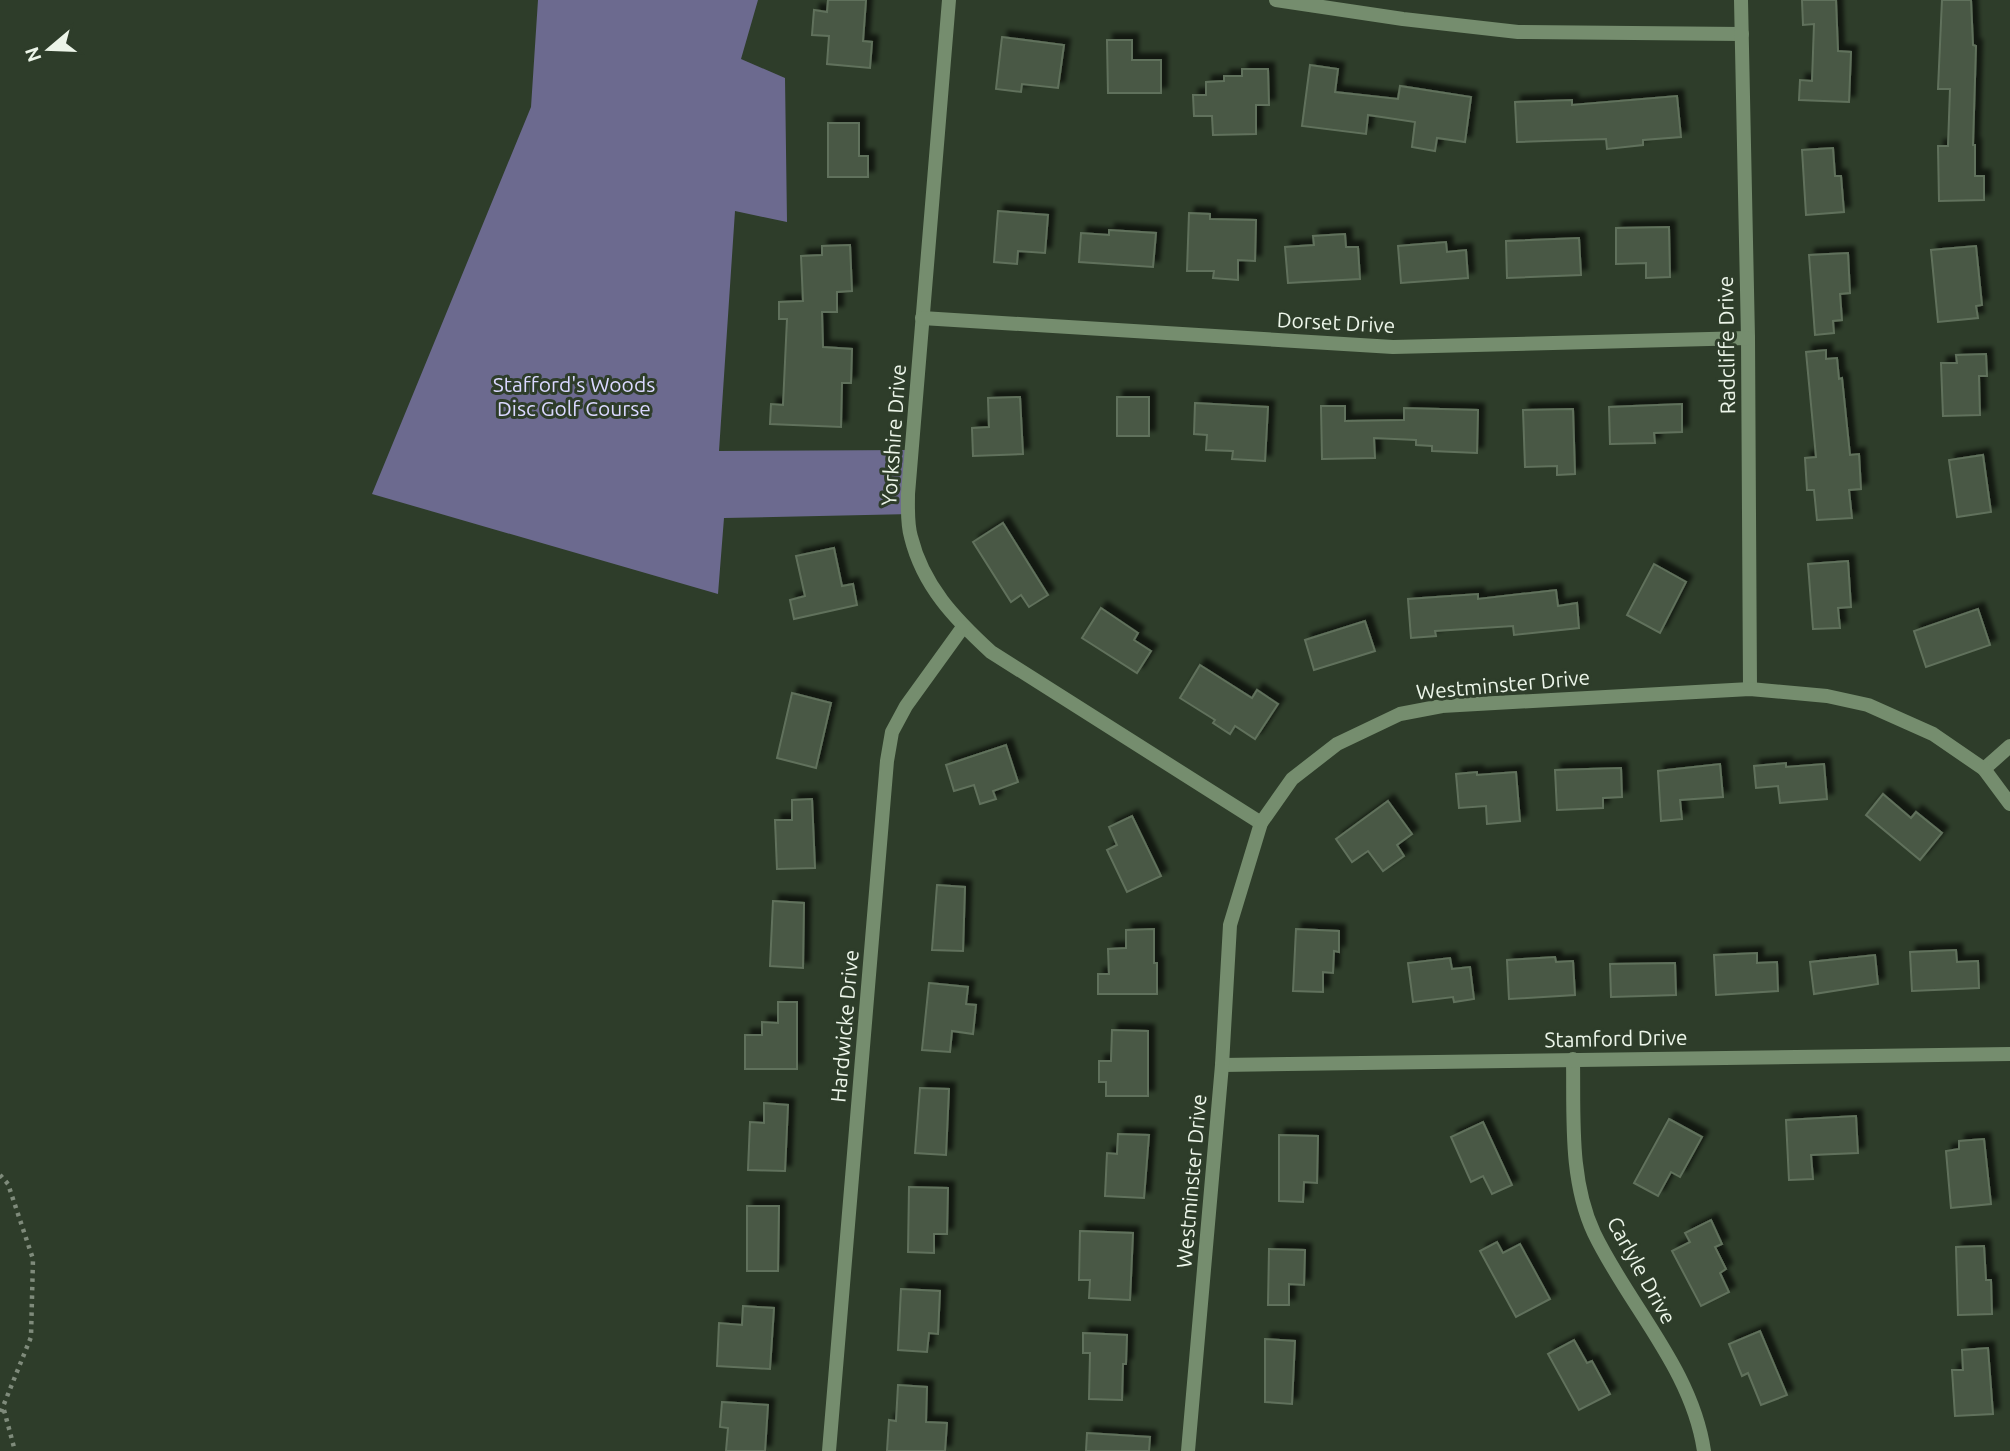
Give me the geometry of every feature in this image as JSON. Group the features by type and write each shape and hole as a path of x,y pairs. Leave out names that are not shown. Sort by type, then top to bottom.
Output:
{"street":[{"name":"Yorkshire Drive","path":"949,0 908,494 910,535 921,568 939,600 963,627 991,652 1261,823"},
{"path":"1276,0 1403,19 1518,32 1742,34"},
{"name":"Radcliffe Drive","path":"1741,0 1748,338 1750,689"},
{"name":"Dorset Drive","path":"922,318 1394,347 1748,338"},
{"name":"Hardwicke Drive","path":"829,1451 887,761 892,732 906,706 963,627"},
{"name":"Westminster Drive","path":"1188,1451 1222,1065 1230,925 1261,823 1292,779 1336,744 1400,714 1442,706 1750,689 1827,696 1868,705 1934,734 1984,769 2010,804"},
{"path":"1984,769 2010,746"},
{"name":"Stamford Drive","path":"1222,1065 2010,1054"},
{"name":"Carlyle Drive","path":"1573,1059 1576,1160 1582,1198 1593,1231 1693,1405 1704,1451"}],"path":[{"path":"0,1175 8,1185 33,1259 32,1337 2,1412 15,1451"}],"green space":[{"name":"Stafford's Woods Disc Golf Course","path":"538,0 758,0 741,59 785,78 787,222 735,211 719,451 912,450 912,514 724,518 718,594 372,494 531,107"}],"building":[{"path":"828,0 866,0 863,41 872,42 870,68 827,64 829,36 812,35 814,10 827,12"},
{"path":"1802,0 1836,0 1838,51 1851,52 1849,102 1799,100 1800,80 1812,81 1814,24 1803,25"},
{"path":"1942,0 1971,0 1973,45 1976,46 1973,145 1975,176 1984,176 1984,200 1939,201 1938,146 1948,146 1950,89 1938,89"},
{"path":"1002,37 1064,45 1058,88 1022,84 1021,92 996,89"},
{"path":"1107,40 1132,40 1132,60 1161,60 1161,93 1108,93"},
{"path":"1310,65 1338,69 1335,92 1398,99 1400,86 1471,97 1465,142 1437,138 1435,151 1412,147 1415,122 1368,115 1366,134 1302,126"},
{"path":"1242,69 1268,69 1269,105 1256,105 1256,134 1213,135 1212,116 1194,116 1193,95 1206,95 1206,82 1224,81 1224,76 1242,76"},
{"path":"1677,96 1681,137 1643,140 1643,145 1607,149 1606,139 1517,142 1515,102 1572,100 1572,105"},
{"path":"828,123 859,123 859,156 868,156 868,177 828,177"},
{"path":"1833,148 1835,176 1841,176 1844,212 1806,215 1802,150"},
{"path":"998,211 1048,215 1045,253 1018,251 1017,264 994,262"},
{"path":"1189,213 1210,214 1210,219 1256,220 1255,261 1238,260 1238,280 1213,278 1214,271 1187,271"},
{"path":"1669,227 1670,277 1646,278 1646,263 1616,264 1616,228"},
{"path":"1109,230 1156,233 1153,267 1079,262 1081,233 1109,235"},
{"path":"1345,234 1346,247 1358,247 1360,279 1288,283 1285,247 1314,245 1313,236"},
{"path":"1579,238 1581,275 1507,278 1506,241"},
{"path":"1446,242 1447,252 1466,250 1468,278 1401,283 1398,246"},
{"path":"850,245 852,291 837,292 837,312 822,312 823,347 852,349 851,383 842,383 841,427 770,424 771,404 783,405 787,319 779,319 779,302 803,301 801,256 822,255 822,246"},
{"path":"1976,246 1982,305 1976,306 1978,318 1938,322 1931,250"},
{"path":"1848,253 1850,293 1840,294 1842,320 1833,321 1834,333 1815,335 1809,255"},
{"path":"1826,350 1826,359 1837,358 1839,379 1842,378 1850,455 1859,454 1861,489 1849,490 1852,518 1817,520 1814,490 1807,490 1805,458 1816,457 1806,352"},
{"path":"1986,354 1987,376 1979,376 1980,415 1943,416 1941,363 1957,363 1956,355"},
{"path":"1020,397 1023,454 973,456 972,428 989,427 988,398"},
{"path":"1117,397 1149,397 1149,436 1117,436"},
{"path":"1195,403 1268,407 1265,461 1232,459 1233,451 1206,450 1207,435 1194,434"},
{"path":"1682,404 1682,432 1654,433 1655,443 1610,444 1609,407"},
{"path":"1321,406 1345,406 1345,421 1404,420 1404,408 1478,410 1477,453 1432,451 1432,446 1416,445 1416,440 1374,438 1375,458 1322,459"},
{"path":"1573,409 1575,474 1557,475 1557,466 1525,467 1523,410"},
{"path":"1983,455 1991,512 1957,517 1949,460"},
{"path":"1003,523 1048,595 1029,607 1021,595 1011,602 973,542"},
{"path":"834,548 842,586 853,584 857,605 794,619 790,600 805,596 796,556"},
{"path":"1848,561 1851,607 1838,608 1840,628 1813,629 1808,564"},
{"path":"1654,564 1686,582 1660,633 1627,615"},
{"path":"1556,590 1558,606 1577,603 1579,628 1514,635 1513,626 1435,631 1436,636 1411,638 1408,599 1478,594 1478,599"},
{"path":"1101,608 1138,633 1134,640 1151,651 1137,673 1082,638"},
{"path":"1978,609 1990,645 1926,667 1914,631"},
{"path":"1365,621 1375,651 1314,670 1305,640"},
{"path":"1200,665 1252,698 1257,690 1278,704 1255,739 1235,726 1230,734 1213,723 1215,720 1180,698"},
{"path":"792,693 831,703 816,768 777,758"},
{"path":"1006,745 1018,782 993,791 996,799 980,804 974,785 954,791 946,765"},
{"path":"1786,763 1786,767 1824,764 1827,799 1780,803 1778,786 1756,788 1754,766"},
{"path":"1720,764 1723,797 1680,800 1682,819 1661,821 1658,771"},
{"path":"1621,768 1622,797 1603,798 1603,808 1557,810 1555,770"},
{"path":"1477,772 1477,775 1516,772 1520,821 1487,824 1486,806 1459,808 1456,774"},
{"path":"1883,794 1911,818 1916,812 1942,833 1920,860 1866,815"},
{"path":"812,799 815,868 777,869 775,820 792,820 792,800"},
{"path":"1388,801 1412,834 1397,845 1404,856 1383,871 1368,851 1352,862 1336,839"},
{"path":"1132,816 1161,876 1127,892 1107,850 1117,845 1109,827"},
{"path":"937,885 965,887 963,951 932,950"},
{"path":"773,901 804,903 803,968 770,966"},
{"path":"1154,929 1157,994 1098,994 1098,974 1109,974 1108,949 1126,948 1126,930"},
{"path":"1296,929 1339,931 1339,952 1334,951 1333,973 1323,972 1323,992 1293,991"},
{"path":"1956,950 1957,962 1978,961 1979,988 1912,991 1910,952"},
{"path":"1757,953 1757,963 1777,962 1778,991 1716,995 1714,955"},
{"path":"1875,955 1878,984 1814,994 1810,962"},
{"path":"1555,957 1556,962 1573,961 1575,995 1509,999 1507,960"},
{"path":"1450,958 1452,969 1470,967 1474,999 1454,1002 1453,997 1413,1002 1408,963"},
{"path":"1675,963 1676,995 1611,997 1610,964"},
{"path":"929,983 968,987 966,1004 976,1005 973,1034 952,1031 950,1052 922,1050"},
{"path":"778,1002 797,1002 797,1069 745,1069 745,1035 762,1035 762,1022 778,1023"},
{"path":"1112,1030 1148,1031 1148,1096 1106,1096 1106,1082 1099,1082 1099,1061 1111,1061"},
{"path":"920,1088 949,1089 946,1155 915,1153"},
{"path":"764,1103 788,1105 785,1171 748,1170 750,1122 764,1123"},
{"path":"1856,1116 1858,1153 1811,1155 1813,1179 1789,1180 1786,1120"},
{"path":"1669,1119 1702,1137 1680,1177 1671,1172 1658,1196 1634,1183"},
{"path":"1483,1122 1512,1185 1492,1194 1483,1176 1471,1182 1451,1137"},
{"path":"1118,1134 1149,1135 1144,1198 1105,1196 1107,1153 1117,1154"},
{"path":"1279,1135 1318,1136 1317,1183 1304,1182 1303,1202 1279,1201"},
{"path":"1984,1139 1991,1204 1951,1208 1946,1151 1959,1149 1959,1141"},
{"path":"909,1187 948,1188 947,1234 934,1234 934,1253 908,1252"},
{"path":"747,1206 779,1206 778,1271 747,1271"},
{"path":"1711,1220 1722,1244 1715,1247 1726,1269 1720,1273 1729,1292 1701,1306 1672,1251 1690,1242 1685,1233"},
{"path":"1080,1231 1133,1233 1130,1300 1089,1298 1090,1280 1079,1280"},
{"path":"1497,1242 1503,1253 1520,1244 1550,1299 1516,1317 1480,1251"},
{"path":"1984,1246 1986,1280 1991,1280 1992,1314 1958,1315 1956,1247"},
{"path":"1269,1249 1305,1250 1304,1285 1289,1284 1289,1305 1268,1305"},
{"path":"901,1289 940,1291 938,1334 929,1333 927,1352 898,1350"},
{"path":"743,1306 774,1308 770,1369 717,1366 719,1323 742,1325"},
{"path":"1760,1331 1787,1395 1761,1405 1748,1373 1742,1376 1729,1344"},
{"path":"1083,1333 1127,1335 1122,1400 1089,1399 1090,1353 1083,1353"},
{"path":"1265,1339 1295,1341 1292,1404 1265,1402"},
{"path":"1574,1340 1587,1363 1592,1361 1610,1394 1579,1410 1548,1354"},
{"path":"1988,1348 1993,1414 1955,1416 1952,1370 1963,1370 1962,1350"},
{"path":"898,1385 927,1387 926,1422 947,1423 945,1451 887,1451 889,1420 896,1421"},
{"path":"722,1402 768,1405 765,1451 726,1451 728,1428 720,1427"},
{"path":"1087,1433 1150,1437 1149,1451 1086,1451"}]}
